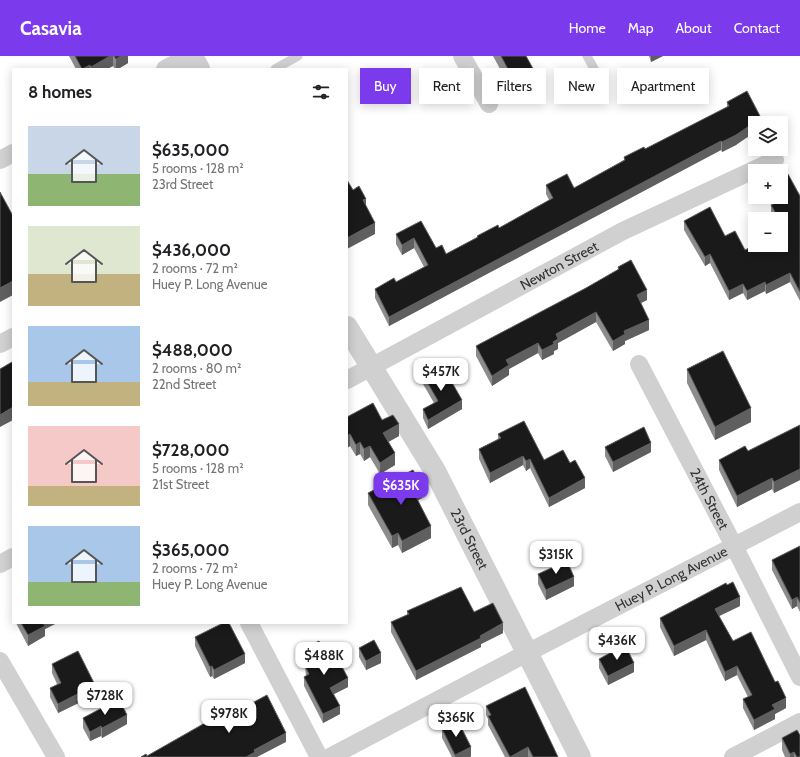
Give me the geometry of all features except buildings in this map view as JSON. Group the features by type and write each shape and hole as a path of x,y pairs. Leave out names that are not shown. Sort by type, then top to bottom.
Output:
{"street":[{"path":"167,68 189,56"},
{"path":"192,56 198,68"},
{"path":"462,56 482,92"},
{"path":"0,160 12,154"},
{"name":"Newton Street","path":"348,379 623,230 775,160"},
{"name":"23rd Street","path":"348,329 436,471 580,757"},
{"path":"0,344 12,338"},
{"name":"24th Street","path":"639,364 734,546 800,677"},
{"name":"Huey P. Long Avenue","path":"330,757 527,652 800,512"},
{"path":"0,564 12,558"},
{"path":"250,624 319,757"},
{"path":"0,661 56,757"},
{"path":"733,757 800,722"}],"lane":[{"path":"277,68 298,56"},
{"path":"587,56 594,68"}]}
